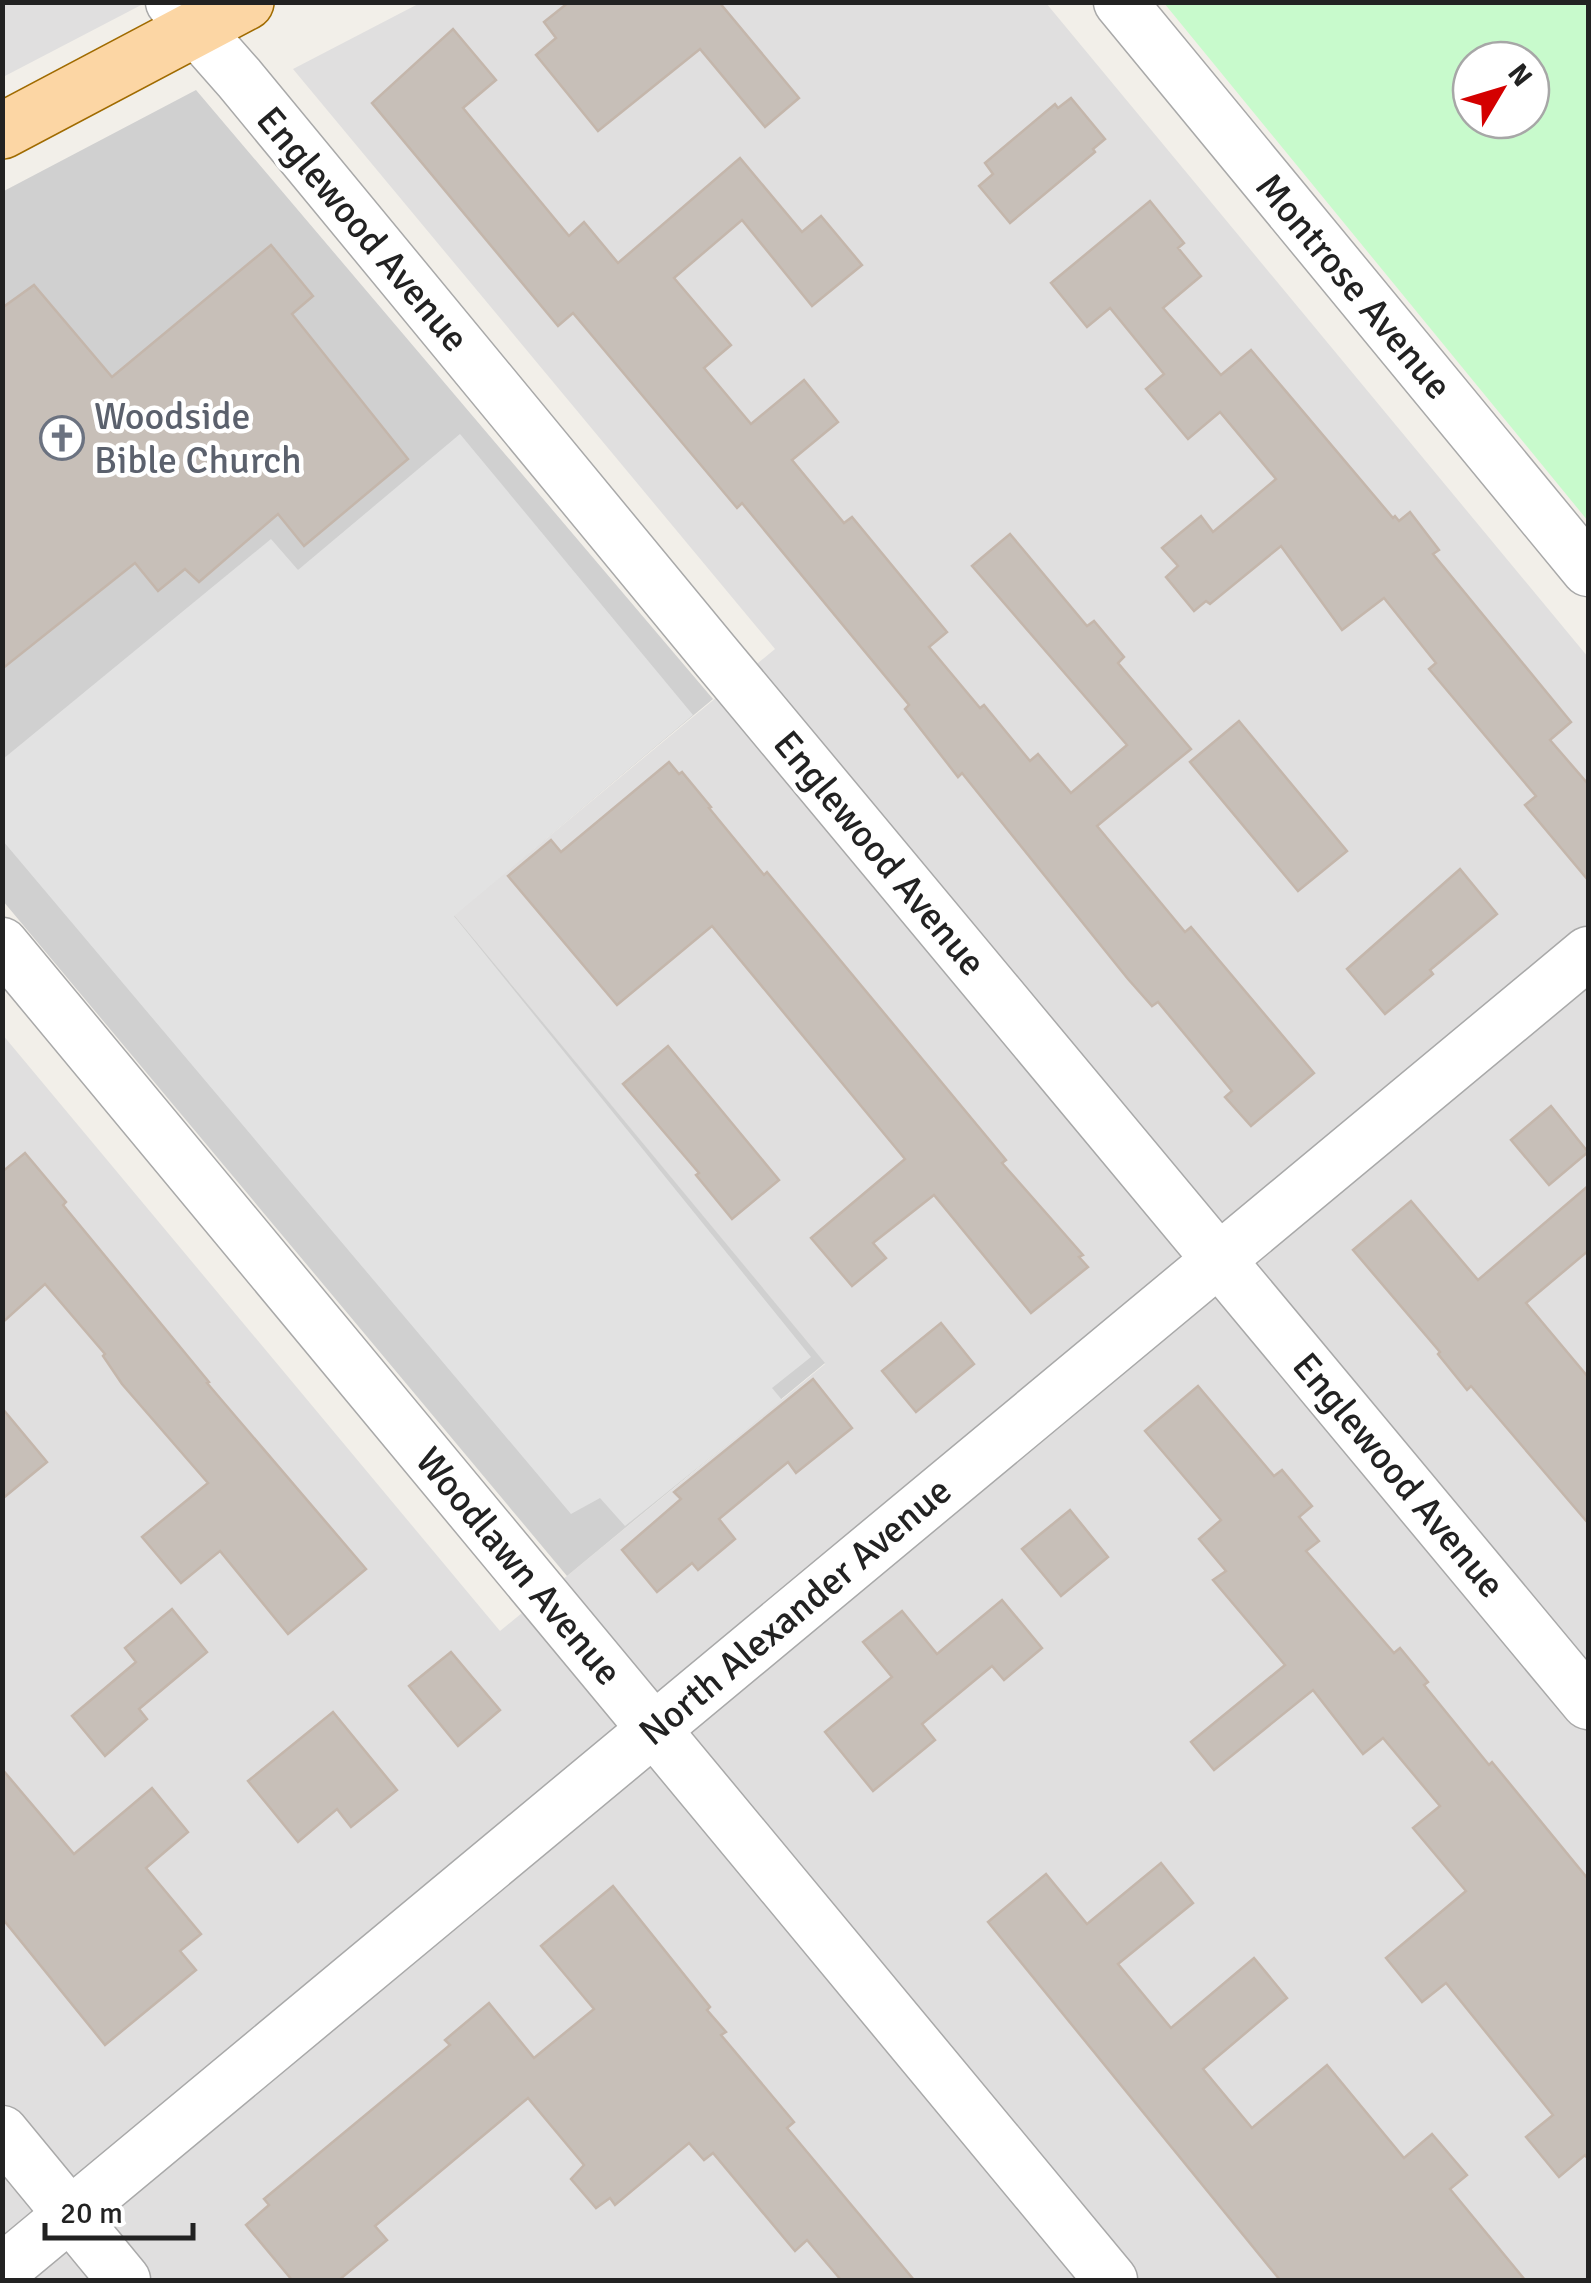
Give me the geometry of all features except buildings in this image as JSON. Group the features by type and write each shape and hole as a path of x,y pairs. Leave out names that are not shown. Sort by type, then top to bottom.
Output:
{"main road":[{"path":"2,131 185,15 246,2"}],"street":[{"name":"Montrose Avenue","path":"1120,2 1588,570"},
{"name":"Englewood Avenue","path":"185,15 1588,1703"},
{"name":"Woodlawn Avenue","path":"2,944 1111,2280"},
{"name":"North Alexander Avenue","path":"2,2271 1588,953"},
{"path":"2,2132 124,2280"}],"shaded area":[{"path":"3,2 145,2 145,3 3,77"},
{"path":"420,3 1046,3 1588,657 1588,2280 3,2280 2,1034 500,1631 825,1364 454,915 775,649 293,69"},
{"path":"196,90 713,699 454,915 825,1363 567,1576 3,901 2,192"},
{"path":"460,434 693,715 454,916 811,1357 772,1388 782,1400 625,1526 600,1498 571,1514 3,841 3,759 271,539 298,570"}],"green space":[{"path":"1164,3 1588,3 1588,521"}],"place":[{"name":"Woodside Bible Church","path":"62,438"}]}
